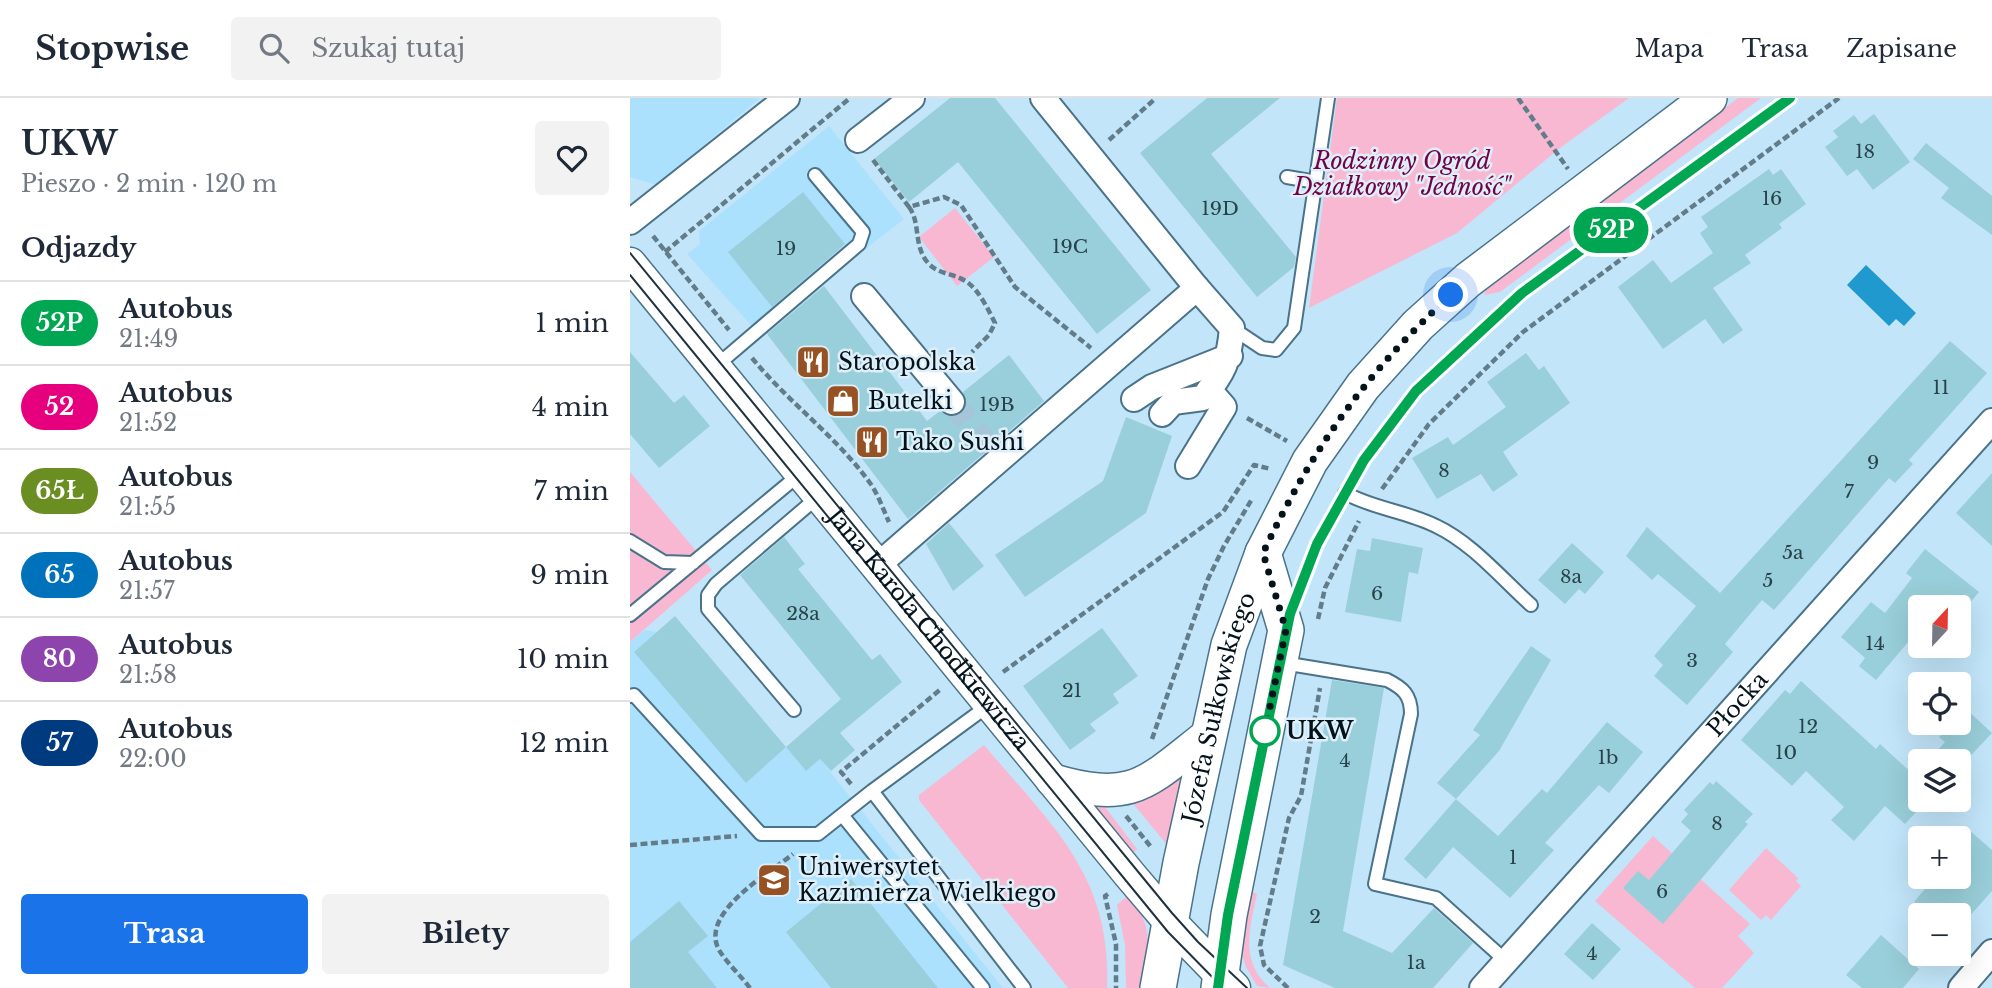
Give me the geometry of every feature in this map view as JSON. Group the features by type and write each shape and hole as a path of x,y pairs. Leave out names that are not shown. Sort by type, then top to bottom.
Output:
{"main road":[{"name":"Józefa Sułkowskiego","path":"1158,988 1229,645 1263,553 1310,461 1363,386 1418,325 1468,280 1709,98"},
{"path":"1263,553 1292,653"},
{"name":"Józefa Sułkowskiego","path":"1224,983 1292,653"}],"street":[{"path":"633,219 787,98"},
{"path":"858,140 912,98"},
{"path":"1043,98 1231,328 1230,356 1217,398 1188,466"},
{"name":"Jana Karola Chodkiewicza","path":"630,264 877,566 998,694 1052,780 1224,983"},
{"path":"877,566 996,456 1197,288"},
{"path":"864,296 951,402"},
{"path":"1135,399 1152,387 1230,356"},
{"path":"1162,414 1173,402 1217,398"},
{"name":"Płocka","path":"1482,988 1992,421"},
{"path":"1052,780 1091,790 1126,790 1149,781 1209,734"},
{"path":"1961,988 1992,952"}],"lane":[{"path":"1231,328 1262,348 1276,350 1294,328 1328,98"},
{"path":"714,367 862,238 863,232 814,175"},
{"path":"1287,177 1316,182"},
{"path":"630,615 693,563 810,484"},
{"path":"794,710 708,609 708,595 810,484"},
{"path":"1345,493 1367,505 1413,517 1455,536 1531,605"},
{"path":"630,541 664,562 693,563"},
{"path":"1292,653 1387,680 1402,688 1409,697 1411,715 1375,884 1436,898 1506,961"},
{"path":"630,696 634,695 761,834 818,834 998,694"},
{"path":"867,795 1024,988"},
{"path":"842,814 983,988"}],"path":[{"path":"665,252 850,98"},
{"path":"1090,157 1156,98"},
{"path":"1518,98 1585,191"},
{"path":"1288,988 1264,965 1260,946 1289,818 1301,796 1320,690 1292,653 1367,505 1379,494 1429,424 1523,332 1839,98"},
{"path":"858,140 916,215 916,239 926,262 939,272 968,282 995,323 989,335 972,352"},
{"path":"909,207 944,197 961,205 1015,287 1086,347 1097,349"},
{"path":"633,219 665,252 782,394 831,436 872,485 900,544"},
{"path":"1217,398 1287,439 1282,449"},
{"path":"1264,480 1276,459"},
{"path":"998,694 999,675 1223,512 1254,465 1271,469"},
{"path":"1149,744 1215,563 1257,491"},
{"path":"867,795 841,772 944,687"},
{"path":"1118,807 1155,852"},
{"path":"630,845 761,834"},
{"path":"750,988 719,949 714,931 724,910 818,834"},
{"path":"1105,896 1116,944 1116,988"}],"shaded area":[{"path":"630,98 760,98 656,185 630,177"},
{"path":"829,126 904,219 758,333 687,254 700,244 699,231"},
{"name":"Uniwersytet Kazimierza Wielkiego","path":"645,630 656,632 766,763 786,747 806,771 820,759 1003,988 630,988 630,642"}],"green space":[{"name":"Rodzinny Ogród Działkowy \"Jedność\"","path":"1337,98 1629,98 1560,148 1457,233 1309,308"},
{"path":"1738,98 1761,98 1500,292 1484,295 1487,287"},
{"path":"955,208 994,257 957,286 919,237"},
{"path":"630,472 712,570 630,642"},
{"path":"984,745 1054,827 1088,883 1099,914 1106,948 1107,988 1068,988 919,800 919,795"},
{"path":"1181,774 1183,776 1168,846 1130,800"},
{"path":"1102,803 1137,849 1131,855 1093,806"},
{"path":"1653,836 1750,924 1738,936 1754,953 1722,988 1695,988 1595,901"},
{"path":"1766,848 1798,878 1796,881 1801,886 1771,920 1766,915 1761,920 1729,890"},
{"path":"1251,891 1257,894 1250,932 1250,956 1260,978 1270,988 1257,986 1246,967 1240,948"},
{"path":"1129,894 1143,918 1148,939 1141,988 1126,988 1125,945 1117,905"}],"water":[{"path":"1866,265 1916,313 1904,326 1896,319 1889,326 1847,285"}],"building":[{"path":"950,98 995,98 1151,290 1097,334 958,162 909,202 874,159"},
{"path":"1207,98 1280,98 1211,154 1296,257 1294,267 1257,297 1140,153"},
{"path":"1874,114 1910,162 1873,190 1857,169 1847,176 1825,147 1838,137 1833,131 1854,115 1861,124"},
{"path":"1926,143 1992,196 1992,235 1941,198 1949,188 1913,159"},
{"path":"1769,169 1773,175 1781,169 1806,204 1779,224 1782,228 1745,255 1751,263 1713,288 1743,330 1723,344 1705,319 1663,349 1618,287 1653,260 1671,283 1713,253 1700,233 1708,227 1701,217"},
{"path":"803,192 845,244 772,307 728,252"},
{"path":"824,286 927,421 940,411 948,416 961,414 966,406 963,392 1009,355 1044,401 908,519 767,334"},
{"path":"1950,341 1987,373 1909,460 1913,464 1895,483 1889,478 1774,610 1762,600 1725,644 1733,652 1687,705 1654,676 1663,665 1654,656 1696,606 1658,574 1652,580 1626,556 1647,527 1720,593"},
{"path":"630,352 674,403 684,395 710,426 659,468 630,434"},
{"path":"1526,353 1539,370 1544,366 1570,403 1503,452 1518,475 1493,492 1481,474 1437,499 1412,458 1448,437 1453,445 1506,407 1487,382"},
{"path":"1126,417 1172,436 1146,513 1025,597 995,555 1103,481"},
{"path":"1992,473 1992,546 1956,513"},
{"path":"949,523 984,566 953,591 926,544"},
{"path":"784,537 805,564 798,569 872,660 880,654 902,682 840,733 855,750 831,771 820,759 806,771 786,747 841,699 740,575"},
{"path":"1372,538 1423,548 1418,574 1409,572 1401,622 1345,612 1357,549 1370,551"},
{"path":"1572,543 1604,572 1585,594 1579,589 1565,604 1538,580"},
{"path":"1925,549 1979,592 1971,602 1971,595 1908,595 1908,642 1876,680 1859,666 1865,658 1841,637 1871,602 1885,613 1912,578 1906,573"},
{"path":"675,616 786,747 746,783 634,652"},
{"path":"1102,628 1138,676 1113,694 1119,703 1090,724 1096,731 1070,750 1023,686"},
{"path":"1531,646 1551,660 1499,751 1456,799 1437,783 1480,735 1473,730"},
{"path":"1332,680 1384,688 1343,931 1392,953 1434,908 1473,943 1433,988 1335,988 1283,965"},
{"path":"1801,681 1876,749 1880,744 1908,770 1908,812 1916,812 1905,824 1885,806 1854,841 1831,820 1844,807 1806,771 1792,786 1741,740 1785,690 1790,694"},
{"path":"1971,714 1992,733 1971,755 1971,749 1939,749 1945,742 1939,737 1971,735"},
{"path":"1607,722 1643,752 1609,793 1599,785 1545,843 1554,850 1510,898 1453,847 1426,879 1404,859 1456,799 1498,836 1542,789 1547,793"},
{"path":"1716,781 1753,814 1745,822 1748,824 1663,924 1623,888 1638,871 1649,880 1691,831 1681,822 1688,814 1684,810 1710,782 1713,785"},
{"path":"1971,832 1992,850 1992,891 1971,914 1971,903 1914,902 1925,889 1971,889"},
{"path":"851,879 938,988 831,988 786,932"},
{"path":"679,901 708,936 688,952 717,988 630,988 630,942"},
{"path":"1592,923 1621,949 1593,980 1564,954"},
{"path":"1881,935 1908,959 1908,966 1919,969 1903,988 1862,988 1846,975"}],"tunnel":[{"path":"952,402 993,452"}],"tram line":[{"path":"630,253 1172,913 1198,942 1247,988"},
{"path":"630,275 1168,932 1223,988"}],"bus line":[{"name":"52P","path":"1218,988 1228,915 1290,614 1317,544 1364,460 1416,391 1522,293 1790,98"}],"place":[{"name":"Staropolska","path":"813,362"},
{"name":"Butelki","path":"843,401"},
{"name":"Tako Sushi","path":"872,442"},
{"name":"UKW","path":"1265,731"},
{"name":"Uniwersytet Kazimierza Wielkiego","path":"774,880"}],"route":[{"path":"1265,731 1286,630 1263,553 1310,461 1363,386 1418,325 1451,295"}]}
